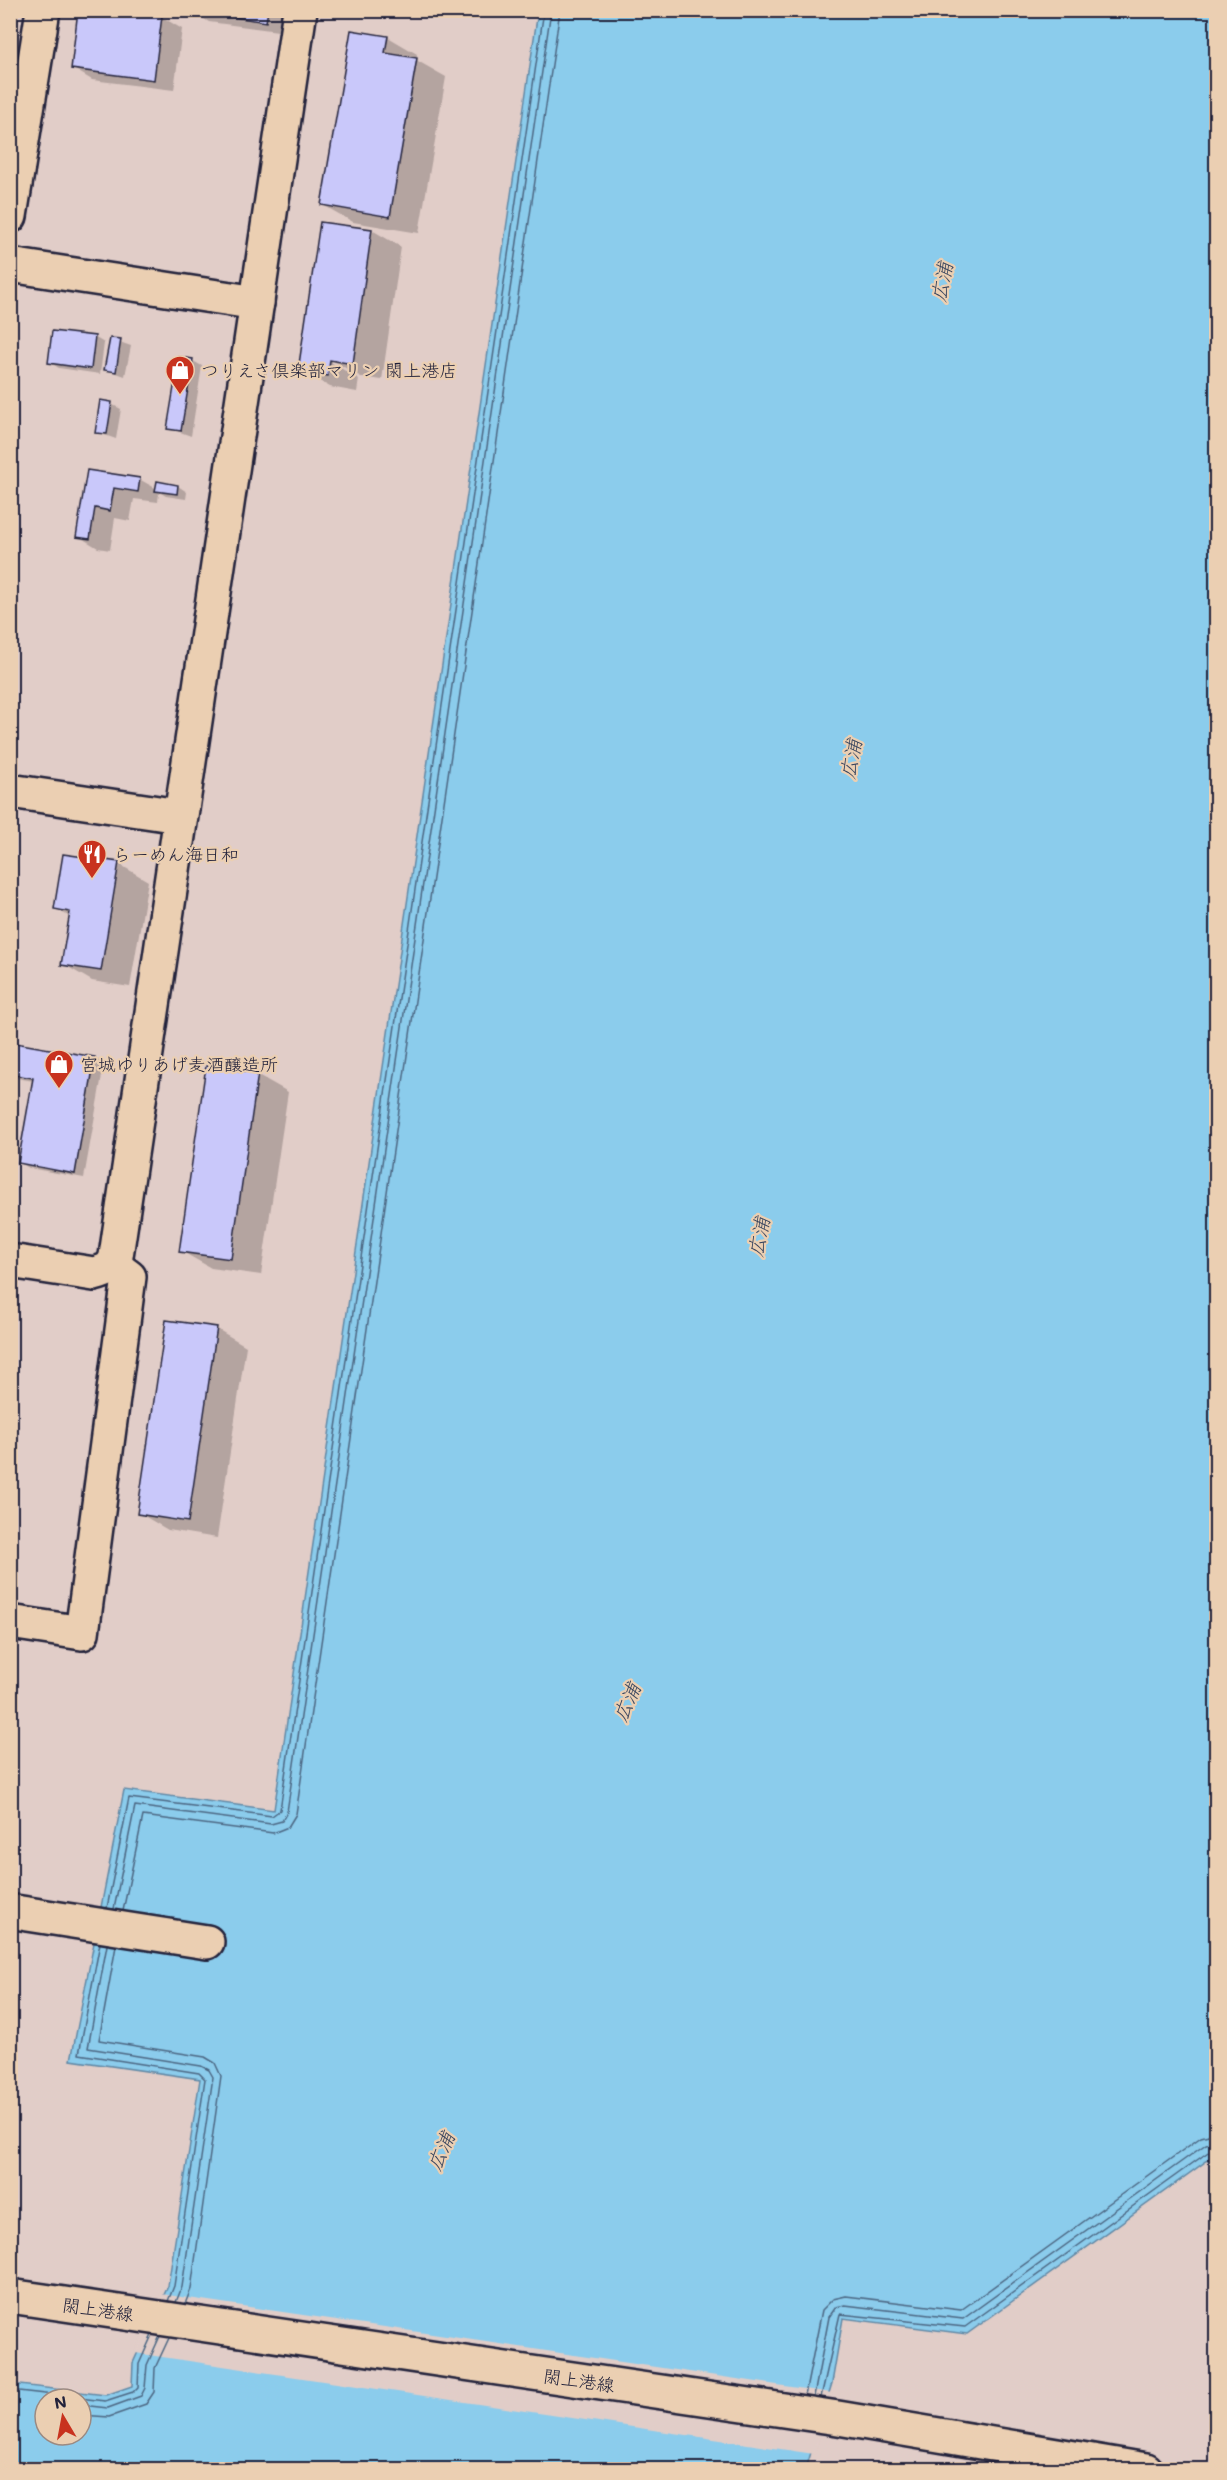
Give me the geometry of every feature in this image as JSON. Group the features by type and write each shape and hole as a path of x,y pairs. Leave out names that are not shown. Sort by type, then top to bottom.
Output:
{"street":[{"path":"10,216 43,10"},
{"path":"10,1261 94,1274 105,1272 113,1265 300,10"},
{"path":"10,265 257,303"},
{"path":"10,791 179,816"},
{"path":"10,1622 82,1633 129,1277 113,1265"},
{"path":"15,1912 207,1942"},
{"name":"閖上港線","path":"10,2296 838,2418 1146,2469"}],"water":[{"name":"広浦","path":"538,11 1216,11 1216,2154 967,2334 843,2318 832,2383 806,2469 11,2470 11,2384 37,2387 33,2387 33,2447 93,2447 93,2393 106,2395 132,2386 133,2363 168,2286 200,2079 71,2060 124,1790 274,1810"}],"pier":[{"path":"161,2294 832,2393 814,2454 135,2353"}],"building":[{"path":"78,10 121,10 162,16 154,80 71,69"},
{"path":"188,10 268,10 266,22"},
{"path":"351,30 388,36 385,53 417,58 390,217 321,205"},
{"path":"320,222 372,229 353,364 330,360 328,376 298,371"},
{"path":"52,331 95,336 91,369 48,363"},
{"path":"110,338 121,339 116,372 104,370"},
{"path":"179,357 193,359 181,431 167,429"},
{"path":"100,400 112,402 107,434 95,433"},
{"path":"87,470 140,478 138,492 114,488 110,511 95,508 90,539 76,537"},
{"path":"157,481 178,485 177,494 155,491"},
{"path":"63,854 119,862 101,971 61,965 70,912 54,909"},
{"path":"10,1042 95,1057 75,1174 18,1163 33,1078 10,1074"},
{"path":"206,1066 258,1073 231,1259 179,1252"},
{"path":"166,1320 217,1327 188,1522 137,1514"}],"place":[{"name":"つりえさ倶楽部マリン 閖上港店","path":"180,396"},
{"name":"らーめん海日和","path":"92,880"},
{"name":"宮城ゆりあげ麦酒醸造所","path":"59,1090"}]}
